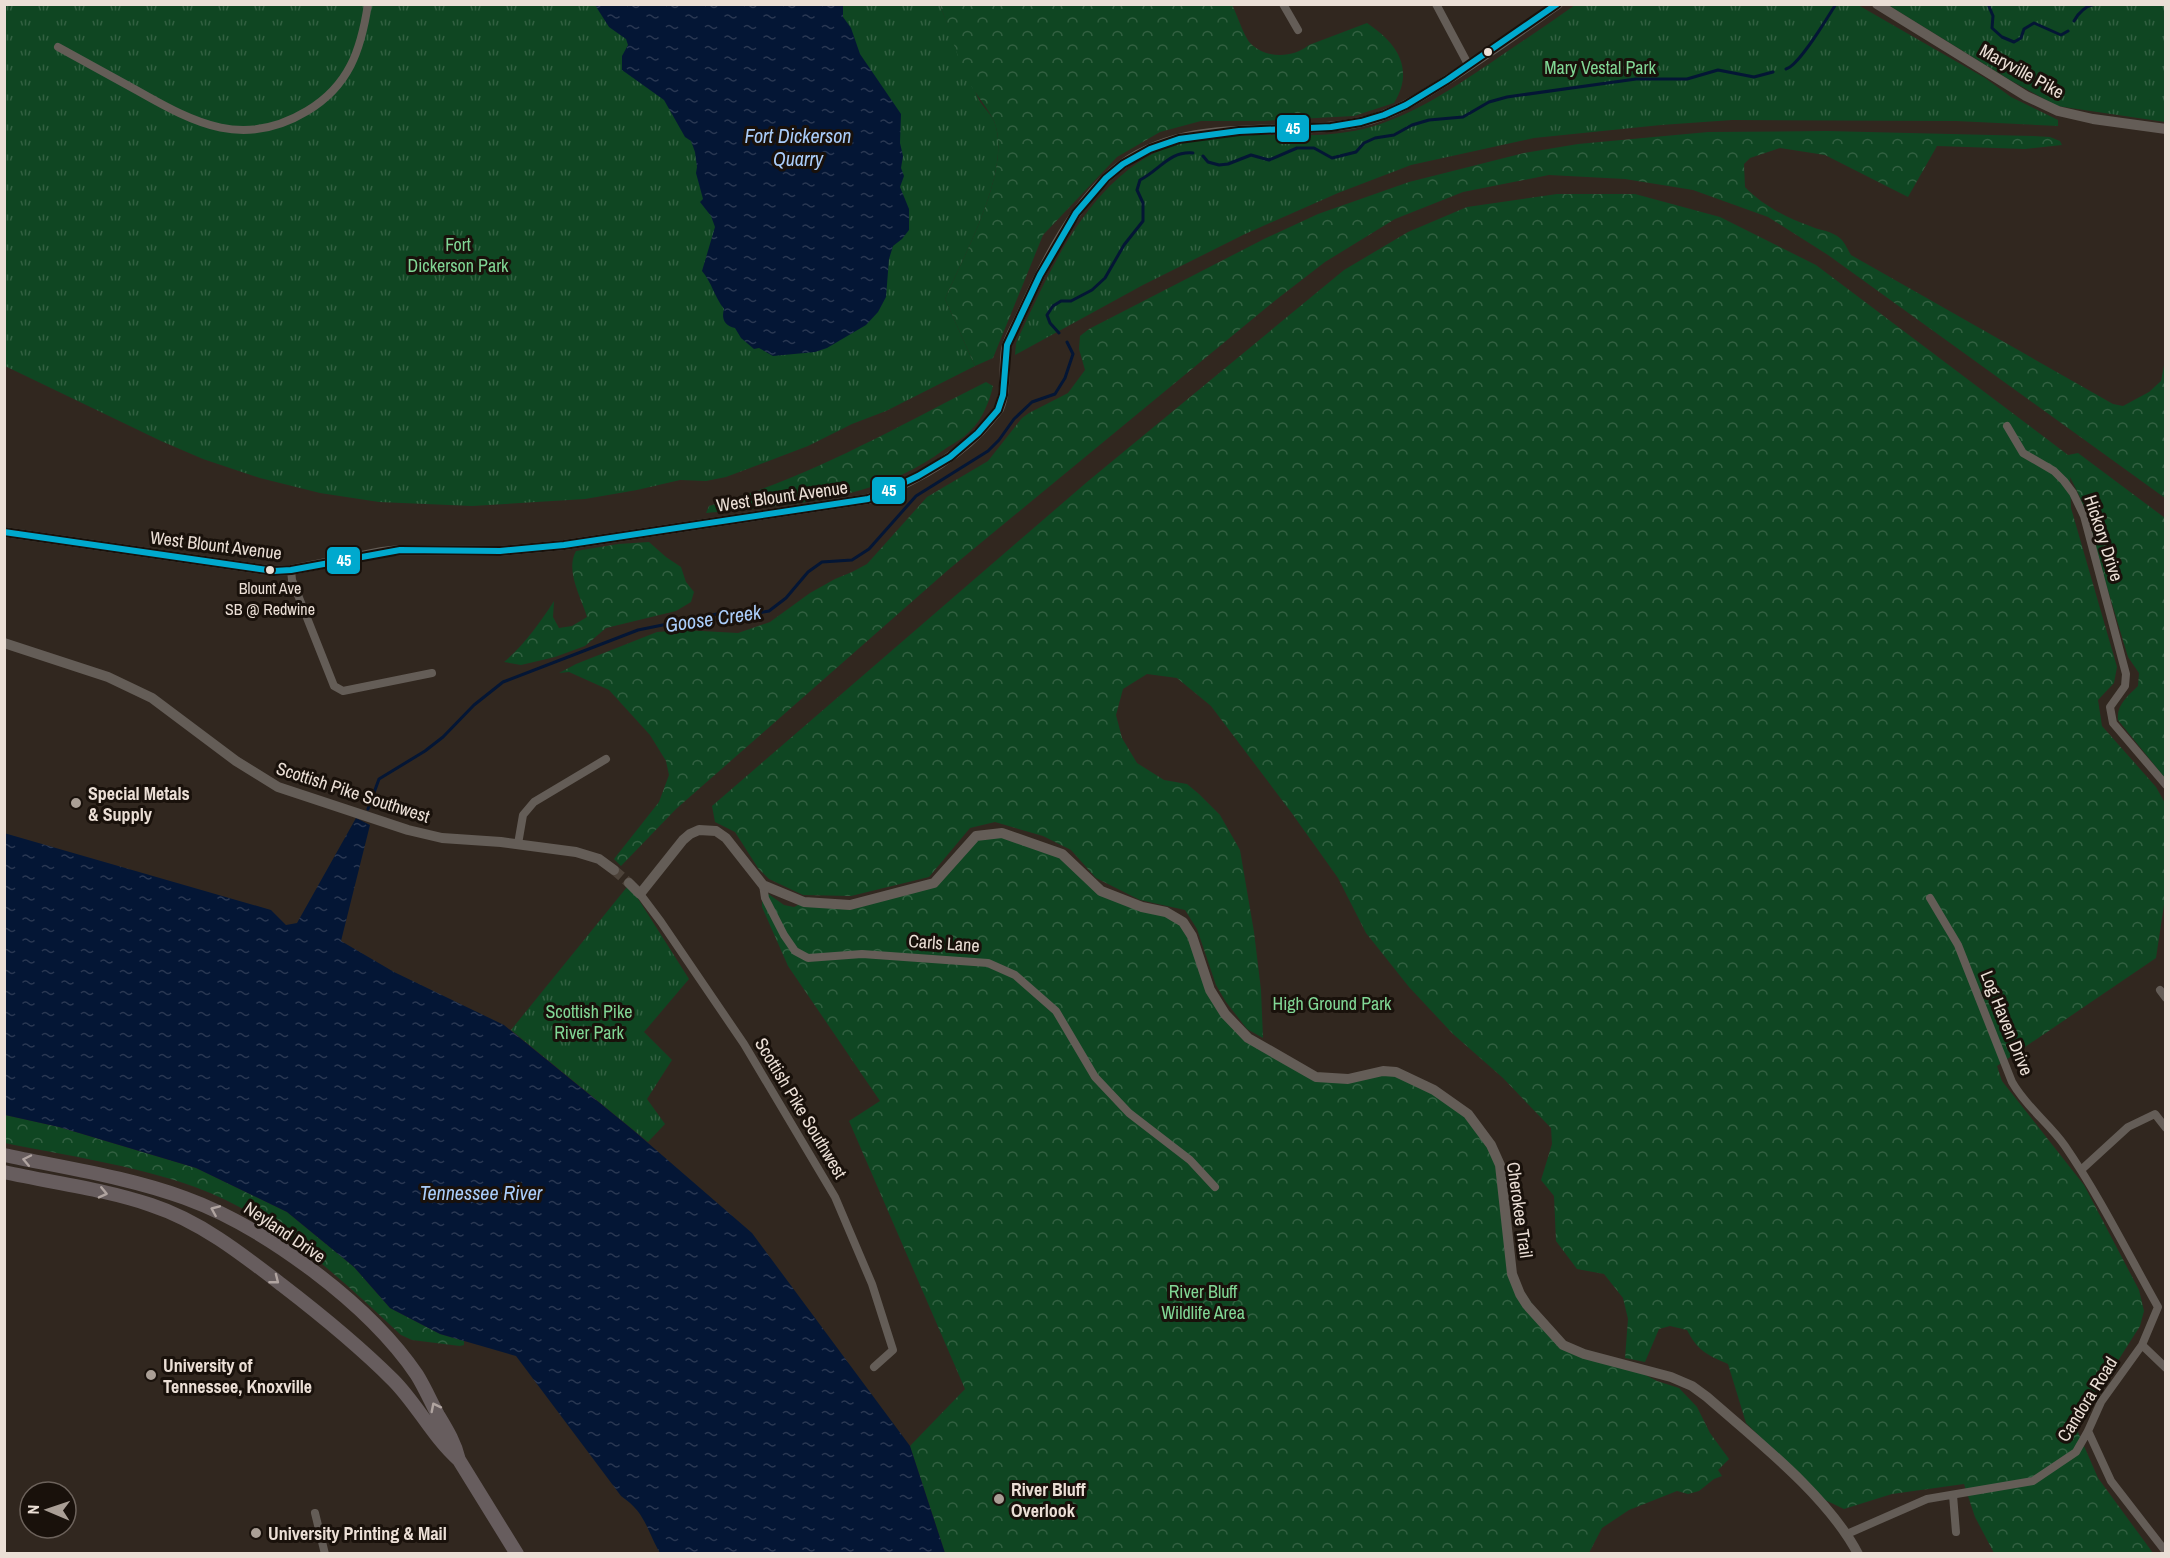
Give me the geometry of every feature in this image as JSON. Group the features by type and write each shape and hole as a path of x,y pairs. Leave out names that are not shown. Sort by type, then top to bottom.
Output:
{"main road":[{"name":"Neyland Drive","path":"4,1155 169,1192 228,1216 270,1240 344,1297 377,1328 417,1376 455,1444 459,1460 517,1554"},
{"name":"Neyland Drive","path":"4,1173 151,1205 197,1225 213,1235 244,1256 346,1336 394,1382 428,1422 446,1449 459,1460"}],"street":[{"path":"58,47 188,118 225,128 268,129 295,118 319,104 343,77 359,51 368,4"},
{"path":"1283,4 1298,30"},
{"path":"1436,4 1469,66"},
{"name":"West Blount Avenue","path":"4,532 258,570 291,570 400,550 500,551 564,545 868,500 895,489 928,470 977,436 999,409 1005,380 1006,348 1038,278 1083,205 1122,164 1154,147 1194,134 1249,129 1301,129 1362,122 1408,105 1558,4"},
{"name":"Maryville Pike","path":"1877,4 2026,96 2058,111 2093,119 2166,129"},
{"name":"Hickory Drive","path":"2007,426 2023,453 2054,471 2064,482 2084,516 2126,674 2126,686 2110,707 2113,723 2166,785"},
{"path":"291,570 291,580 334,686 343,691 432,673"},
{"name":"Scottish Pike Southwest","path":"4,643 108,677 152,698 237,761 278,787 408,830 442,838 518,844 587,854 599,859 614,870"},
{"path":"518,844 523,815 534,802 606,759"},
{"name":"Cherokee Trail","path":"640,894 683,840 690,834 706,830 716,831 726,838 763,885 804,902 850,905 934,883 976,836 1002,833 1062,854 1101,891 1142,907 1166,912 1183,922 1192,936 1210,990 1225,1014 1248,1038 1316,1077 1348,1079 1383,1071 1396,1072 1434,1090 1468,1114 1491,1145 1500,1165 1512,1274 1520,1294 1556,1340 1575,1351 1671,1377 1700,1392 1791,1473 1836,1518 1858,1554"},
{"name":"Scottish Pike Southwest","path":"629,883 640,894 744,1044 835,1197 872,1284 893,1350 874,1367"},
{"name":"Carls Lane","path":"763,885 765,898 784,936 795,951 808,958 862,954 988,963 1016,975 1056,1011 1095,1077 1129,1113 1190,1160 1215,1187"},
{"name":"Log Haven Drive","path":"1930,898 1958,945 2012,1082 2020,1096 2063,1143 2088,1181"},
{"path":"2160,990 2166,998"},
{"path":"2081,1170 2128,1127 2155,1114 2166,1128"},
{"name":"Candora Road","path":"1847,1534 1927,1499 2033,1481 2076,1452 2101,1402 2142,1345 2158,1307 2088,1181"},
{"path":"2142,1345 2166,1368"},
{"path":"2088,1431 2111,1480 2166,1552"},
{"path":"1953,1495 1956,1532"},
{"path":"315,1513 325,1554"}],"green space":[{"name":"Fort Dickerson Park","path":"4,5 940,5 978,98 994,121 998,140 997,162 984,211 945,299 975,366 886,411 852,424 808,446 726,477 706,481 680,480 585,499 472,506 379,502 320,493 260,478 203,459 5,366"},
{"path":"940,5 1232,5 1251,44 1257,49 1280,55 1295,52 1367,23 1387,39 1394,48 1403,68 1403,79 1394,103 1354,116 1263,121 1201,121 1160,132 1117,157 1043,235 993,358 975,366 945,299 984,211 997,162 998,140 994,121 965,73"},
{"name":"Mary Vestal Park","path":"1575,5 1858,5 1985,78 2011,97 2058,120 2058,126 1956,121 1732,120 1534,138 1411,165 1338,193 1245,234 1143,285 1015,355 1016,343 1047,277 1066,244 1086,213 1110,186 1138,163 1170,146 1207,137 1332,134 1390,121 1448,91"},
{"path":"1888,5 2165,5 2165,122 2057,106"},
{"path":"1827,131 2033,136 2050,137 2060,141 2062,145 2025,149 1937,146 1908,197 1825,155 1780,148 1750,158 1744,164 1745,187 1759,200 1784,215 1837,236 1844,242 1851,255 2113,404 2123,406 2149,392 2161,381 2165,360 2165,498 1828,255 1768,217 1693,190 1625,179 1549,175 1463,192 1395,219 1325,262 1277,299 948,570 676,809 621,866 614,859 659,802 669,775 666,761 650,735 609,690 569,672 559,673 657,632 684,630 738,633 770,622 810,593 867,564 927,497 988,461 1022,418 1068,393 1085,370 1079,349 1080,336 1089,329 1264,239 1318,214 1409,182 1524,153 1578,144 1708,132"},
{"path":"1557,194 1635,194 1720,217 1816,265 2068,455 2078,453 2165,518 2165,778 2118,720 2121,705 2138,686 2139,673 2128,657 2080,497 2070,477 2071,508 2117,667 2114,683 2098,700 2102,726 2156,787 2165,803 2165,898 2156,958 1997,1066 2002,1081 2084,1185 2139,1290 2144,1311 2140,1326 2077,1430 2098,1478 2153,1553 1994,1553 1975,1517 1964,1484 1892,1494 1844,1509 1825,1500 1746,1423 1728,1364 1703,1351 1687,1330 1670,1326 1659,1329 1645,1362 1625,1358 1628,1319 1623,1298 1604,1274 1577,1269 1556,1241 1554,1196 1541,1180 1552,1144 1551,1128 1503,1078 1453,1034 1409,987 1366,933 1338,878 1291,812 1211,706 1177,678 1147,674 1123,689 1116,715 1122,738 1137,763 1164,780 1187,784 1199,794 1220,815 1240,850 1254,932 1261,990 1263,1038 1247,1029 1226,1002 1216,985 1197,929 1185,910 1140,900 1096,878 1071,850 1043,836 995,822 970,828 929,877 851,896 803,895 769,879 758,868 735,832 715,822 712,806 1087,482 1344,270 1408,232 1467,207"},
{"path":"986,382 993,386 982,415 975,426 959,440 918,466 890,480 861,490 800,503 706,513 709,506 781,482 816,467"},
{"path":"649,542 681,567 686,582 694,592 691,602 676,611 606,628 585,646 555,657 521,665 504,662 531,633 554,601 553,617 559,628 572,626 587,617 573,575 573,559 576,551 618,544"},
{"name":"River Bluff Wildlife Area","path":"993,832 1062,854 1101,891 1183,922 1210,990 1248,1038 1316,1077 1396,1072 1468,1114 1500,1165 1512,1274 1556,1339 1624,1364 1657,1381 1679,1388 1697,1407 1710,1433 1729,1459 1718,1470 1722,1476 1714,1479 1699,1491 1688,1494 1677,1491 1629,1510 1602,1528 1589,1553 945,1553 910,1446 965,1389 849,1121 880,1101 788,966 762,907 762,895 767,893 784,905 794,907 804,902 837,904 934,883 976,836"},
{"name":"Scottish Pike River Park","path":"627,887 637,897 689,979 644,1032 672,1060 647,1099 665,1124 648,1142 511,1030"},
{"path":"5,1115 59,1127 196,1168 287,1212 354,1267 390,1308 440,1334 464,1341 464,1345 412,1340 401,1335 305,1250 252,1214 224,1199 172,1179 5,1143"}],"water":[{"name":"Fort Dickerson Quarry","path":"595,5 843,5 843,17 851,28 860,54 901,114 900,143 903,156 901,168 904,176 900,187 909,209 909,230 893,246 889,259 886,297 878,312 866,325 827,348 815,352 773,356 759,348 754,349 741,338 735,328 726,324 723,316 724,309 702,271 715,227 711,216 700,202 703,199 691,141 685,137 664,100 622,70 622,56 628,45 626,39 609,27"},
{"name":"Tennessee River","path":"356,818 370,825 341,941 394,972 504,1025 633,1130 752,1233 910,1446 945,1553 660,1553 641,1515 621,1496 516,1356 440,1334 390,1308 354,1267 287,1212 196,1168 59,1127 5,1115 4,833 271,910 286,925 297,923"}],"waterway":[{"path":"1786,69 1792,66 1805,51 1836,4"},
{"path":"1988,4 1993,16 1992,28 2002,37 2014,42 2021,38 2024,29 2034,23 2061,35 2068,31"},
{"path":"2074,21 2083,10 2095,4"},
{"path":"1203,156 1208,162 1219,165 1251,155 1269,160 1297,148 1314,148 1332,158 1356,152 1364,143 1375,138 1394,135 1412,125 1429,120 1463,117 1489,102 1507,97 1636,79 1687,79 1718,70 1754,77 1773,72"},
{"path":"1059,333 1050,323 1047,315 1053,306 1061,301 1071,301 1092,290 1105,278 1124,245 1143,221 1143,203 1137,190 1140,180 1171,158 1193,153"},
{"name":"Goose Creek","path":"368,809 379,779 425,751 443,737 474,705 503,682 638,630 717,614 753,614 769,611 786,598 808,572 822,562 852,560 869,549 916,496 988,451 1014,419 1032,402 1055,394 1065,378 1073,354 1067,342"}],"tunnel":[{"path":"614,870 629,883"}],"transit line":[{"name":"45","path":"4,532 274,571 291,570 400,550 500,551 564,545 868,499 918,476 950,457 978,433 998,410 1003,395 1007,345 1040,275 1076,213 1106,178 1123,164 1150,149 1179,139 1239,131 1331,127 1384,115 1406,105 1447,80 1557,4"}],"place":[{"name":"Blount Ave SB @ Redwine","path":"270,570"},
{"name":"Special Metals & Supply","path":"76,803"},
{"name":"University of Tennessee, Knoxville","path":"151,1375"},
{"name":"River Bluff Overlook","path":"999,1499"},
{"name":"University Printing & Mail","path":"256,1533"}],"park label":[{"name":"High Ground Park","path":"1332,1003"}]}
